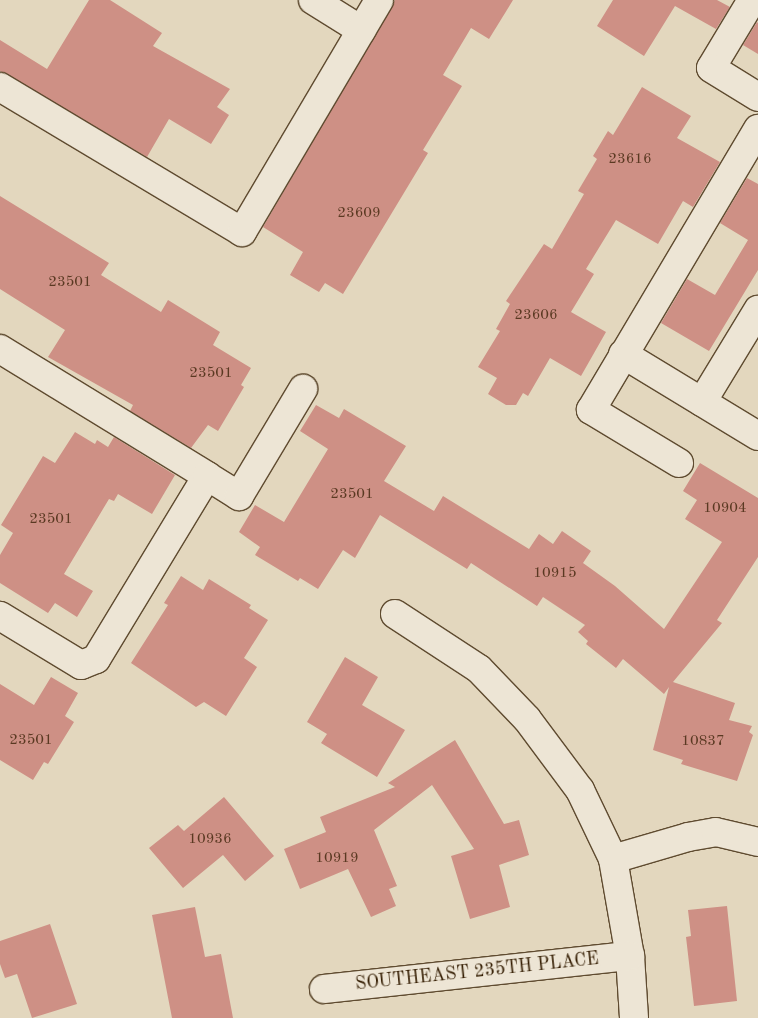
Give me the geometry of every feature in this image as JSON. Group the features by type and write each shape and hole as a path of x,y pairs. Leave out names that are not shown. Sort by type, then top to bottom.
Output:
{"street":[{"path":"313,0 361,30"},
{"path":"0,87 242,232 379,0"},
{"path":"752,0 711,68 758,96"},
{"path":"679,463 591,410 758,129"},
{"path":"702,402 758,310"},
{"path":"0,349 238,496 303,389"},
{"path":"623,354 758,436"},
{"path":"0,616 81,666 96,659 207,476"},
{"path":"395,614 479,669 528,719 580,790 613,859 630,956 634,1018"},
{"path":"613,859 688,837 716,832 758,842"},
{"name":"SOUTHEAST 235TH PLACE","path":"324,989 630,956"}],"building":[{"path":"89,0 110,0 162,33 153,46 230,89 217,107 229,115 211,144 169,119 147,157 0,71 0,40 47,69"},
{"path":"395,0 513,0 489,39 471,28 443,75 462,86 423,150 428,153 343,294 325,283 319,292 290,275 303,252 263,227"},
{"path":"613,0 717,0 730,7 716,29 675,6 644,56 597,26"},
{"path":"758,23 758,54 743,45"},
{"path":"642,87 691,116 677,138 720,162 693,207 683,201 658,244 616,220 586,269 594,274 571,312 606,332 581,376 550,358 528,396 523,393 516,405 506,405 488,394 497,378 478,367 500,331 496,329 510,304 506,301 544,244 552,249 584,194 578,191 597,159 593,156 608,131 613,135"},
{"path":"747,178 758,184 758,270 709,351 661,323 687,279 715,295 748,240 720,223"},
{"path":"0,196 109,263 101,275 161,312 168,300 220,332 213,345 251,368 241,385 244,387 218,431 208,425 191,448 130,411 133,405 48,357 65,330 0,289"},
{"path":"316,405 339,418 344,409 406,446 384,481 434,511 443,496 529,549 539,534 553,544 562,531 591,551 583,563 615,586 664,629 722,542 685,519 697,500 683,491 700,463 758,498 758,557 717,620 722,623 673,682 735,703 729,720 752,726 749,732 753,735 737,781 681,764 683,760 653,750 669,687 664,694 623,659 616,668 586,644 588,641 578,632 585,625 543,597 537,606 471,563 467,569 380,515 355,558 343,550 318,589 300,578 298,581 255,555 260,547 239,532 255,505 284,522 328,449 300,431"},
{"path":"75,432 95,444 97,440 108,447 114,437 175,475 152,514 118,494 114,501 109,499 64,574 93,591 77,617 55,603 48,613 0,583 0,555 13,533 1,525 43,456 55,463"},
{"path":"181,576 203,590 209,579 251,605 249,608 268,620 244,658 257,667 226,716 204,702 196,707 131,663 168,605 164,603"},
{"path":"345,657 378,677 362,705 405,730 377,777 321,743 327,734 307,722"},
{"path":"51,677 78,693 65,716 74,722 48,764 44,762 33,780 0,760 0,684 34,705"},
{"path":"455,740 504,824 519,820 529,855 499,865 510,907 470,919 451,856 474,849 432,785 374,830 397,886 389,889 396,906 371,917 348,869 300,889 284,849 326,832 320,817 395,787 388,783"},
{"path":"224,797 274,856 245,881 223,855 183,888 149,848 178,825 184,831"},
{"path":"727,906 737,1001 694,1006 686,937 691,936 688,910"},
{"path":"195,907 205,957 221,954 233,1018 172,1018 152,915"},
{"path":"50,924 77,1004 32,1018 17,974 5,978 0,964 0,941"}]}
